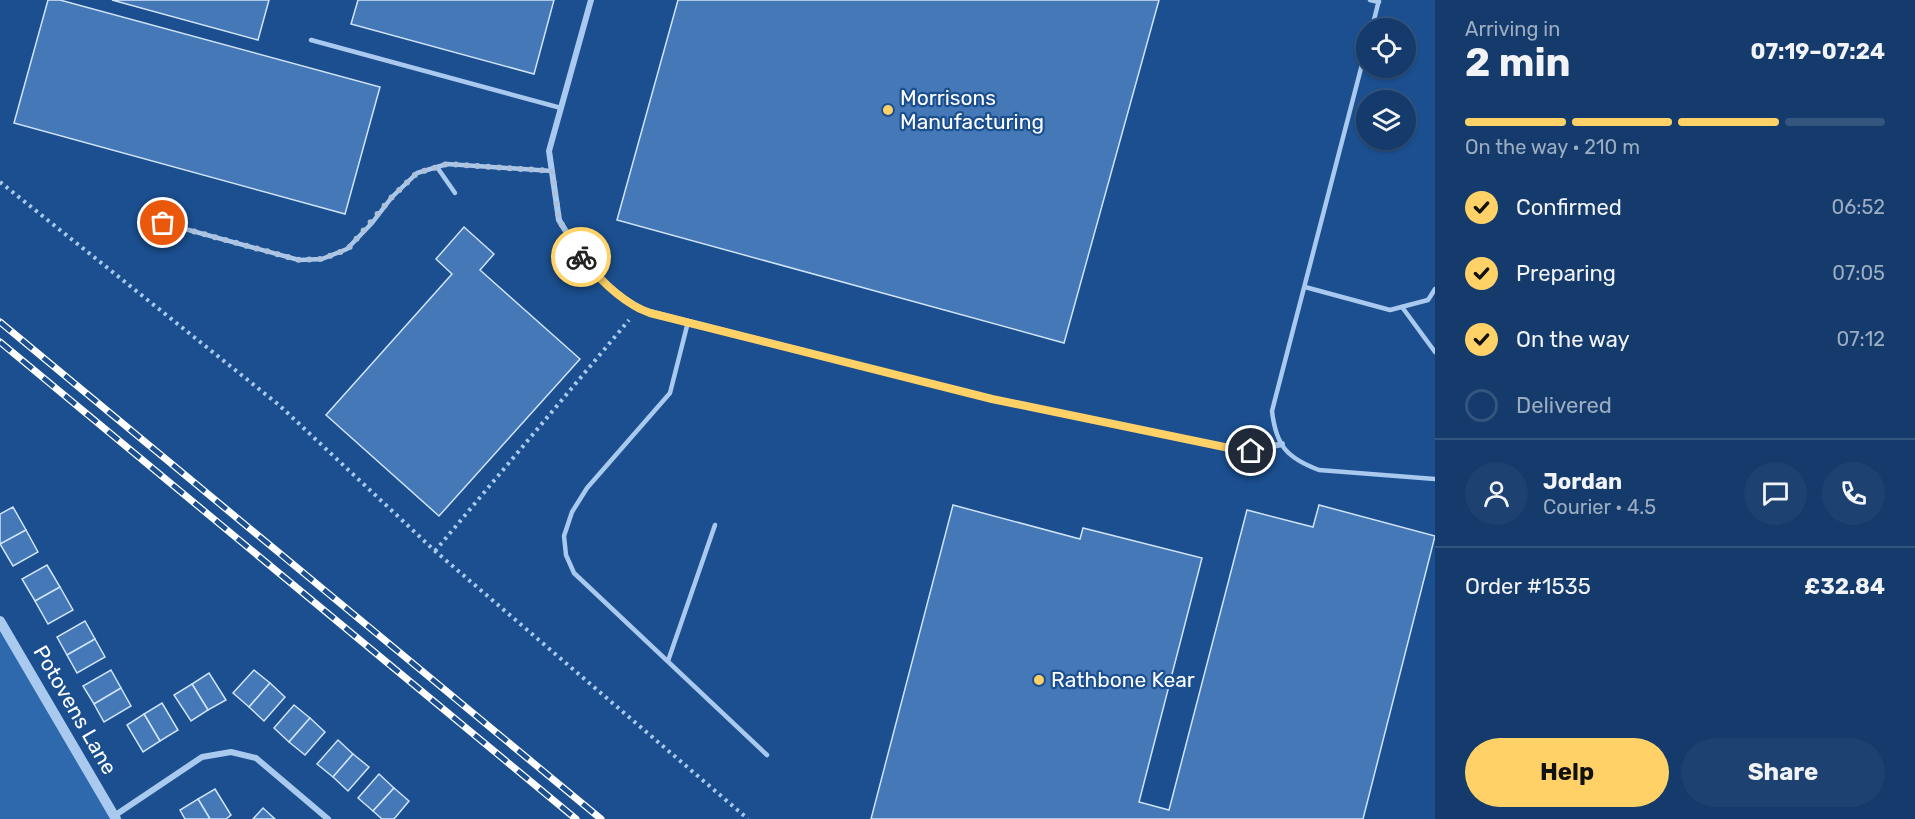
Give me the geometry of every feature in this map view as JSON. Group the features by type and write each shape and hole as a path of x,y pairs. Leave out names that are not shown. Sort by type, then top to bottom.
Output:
{"street":[{"path":"591,0 549,151 559,220 583,259 611,288 638,309 992,399 1251,451 1282,444"},
{"name":"Potovens Lane","path":"0,621 115,818"},
{"path":"115,818 202,757 231,752 256,758 328,819"}],"lane":[{"path":"1370,0 1379,1 1375,18"},
{"path":"311,40 561,108"},
{"path":"1359,78 1272,411 1274,431 1286,450 1302,464 1319,470 1435,479"},
{"path":"163,223 299,260 322,259 348,249 392,197 417,173 447,164 552,171"},
{"path":"437,167 455,193"},
{"path":"1305,287 1390,310 1428,300 1435,290"},
{"path":"1402,307 1435,352"},
{"path":"688,322 670,393 587,488 572,512 564,536 566,555 574,573 767,755"},
{"path":"668,661 715,525"}],"path":[{"path":"0,182 279,405 435,551 748,819"},
{"path":"435,551 638,309"}],"shaded area":[{"path":"0,621 116,819 0,819"}],"building":[{"path":"48,0 60,0 380,87 345,214 14,123"},
{"path":"112,0 269,0 258,40"},
{"path":"358,0 554,0 534,74 351,24"},
{"name":"Morrisons Manufacturing","path":"678,0 1159,0 1064,343 617,220"},
{"path":"464,227 494,254 480,270 580,359 439,516 326,415 452,274 436,259"},
{"name":"Rathbone Kear","path":"953,505 1080,539 1083,528 1202,558 1139,802 1169,810 1247,510 1313,527 1319,505 1435,536 1363,819 871,819"},
{"path":"13,507 26,530 0,544 0,514"},
{"path":"26,530 38,552 13,566 0,544"},
{"path":"47,565 60,587 35,601 22,579"},
{"path":"60,587 73,610 48,624 35,601"},
{"path":"85,621 95,639 67,655 57,637"},
{"path":"95,639 105,657 77,673 67,655"},
{"path":"111,670 121,688 94,704 83,686"},
{"path":"254,670 270,683 249,707 233,693"},
{"path":"209,673 226,700 208,710 192,684"},
{"path":"270,683 285,697 264,721 249,707"},
{"path":"192,684 208,710 191,721 174,695"},
{"path":"121,688 131,706 104,722 94,704"},
{"path":"162,703 178,730 160,741 144,714"},
{"path":"294,705 310,718 289,742 274,728"},
{"path":"144,714 160,741 143,752 127,725"},
{"path":"310,718 325,732 305,755 289,742"},
{"path":"338,740 353,754 333,777 317,764"},
{"path":"353,754 369,767 348,791 333,777"},
{"path":"379,774 394,788 373,811 358,798"},
{"path":"394,788 409,801 394,819 382,819 373,811"},
{"path":"215,789 231,815 226,819 210,819 198,799"},
{"path":"198,799 210,819 185,819 180,810"},
{"path":"263,808 275,819 253,819"}],"railway":[{"path":"0,322 601,819"},
{"path":"0,342 576,819"}],"way so far":[{"path":"163,223 299,260 322,259 348,249 392,197 417,173 447,164 552,171 559,220 581,257"}],"place":[{"name":"Morrisons Manufacturing","path":"888,110"},
{"name":"Rathbone Kear","path":"1039,680"}],"route":[{"path":"581,257 611,288 638,309 650,313 992,399 1251,451"}]}
